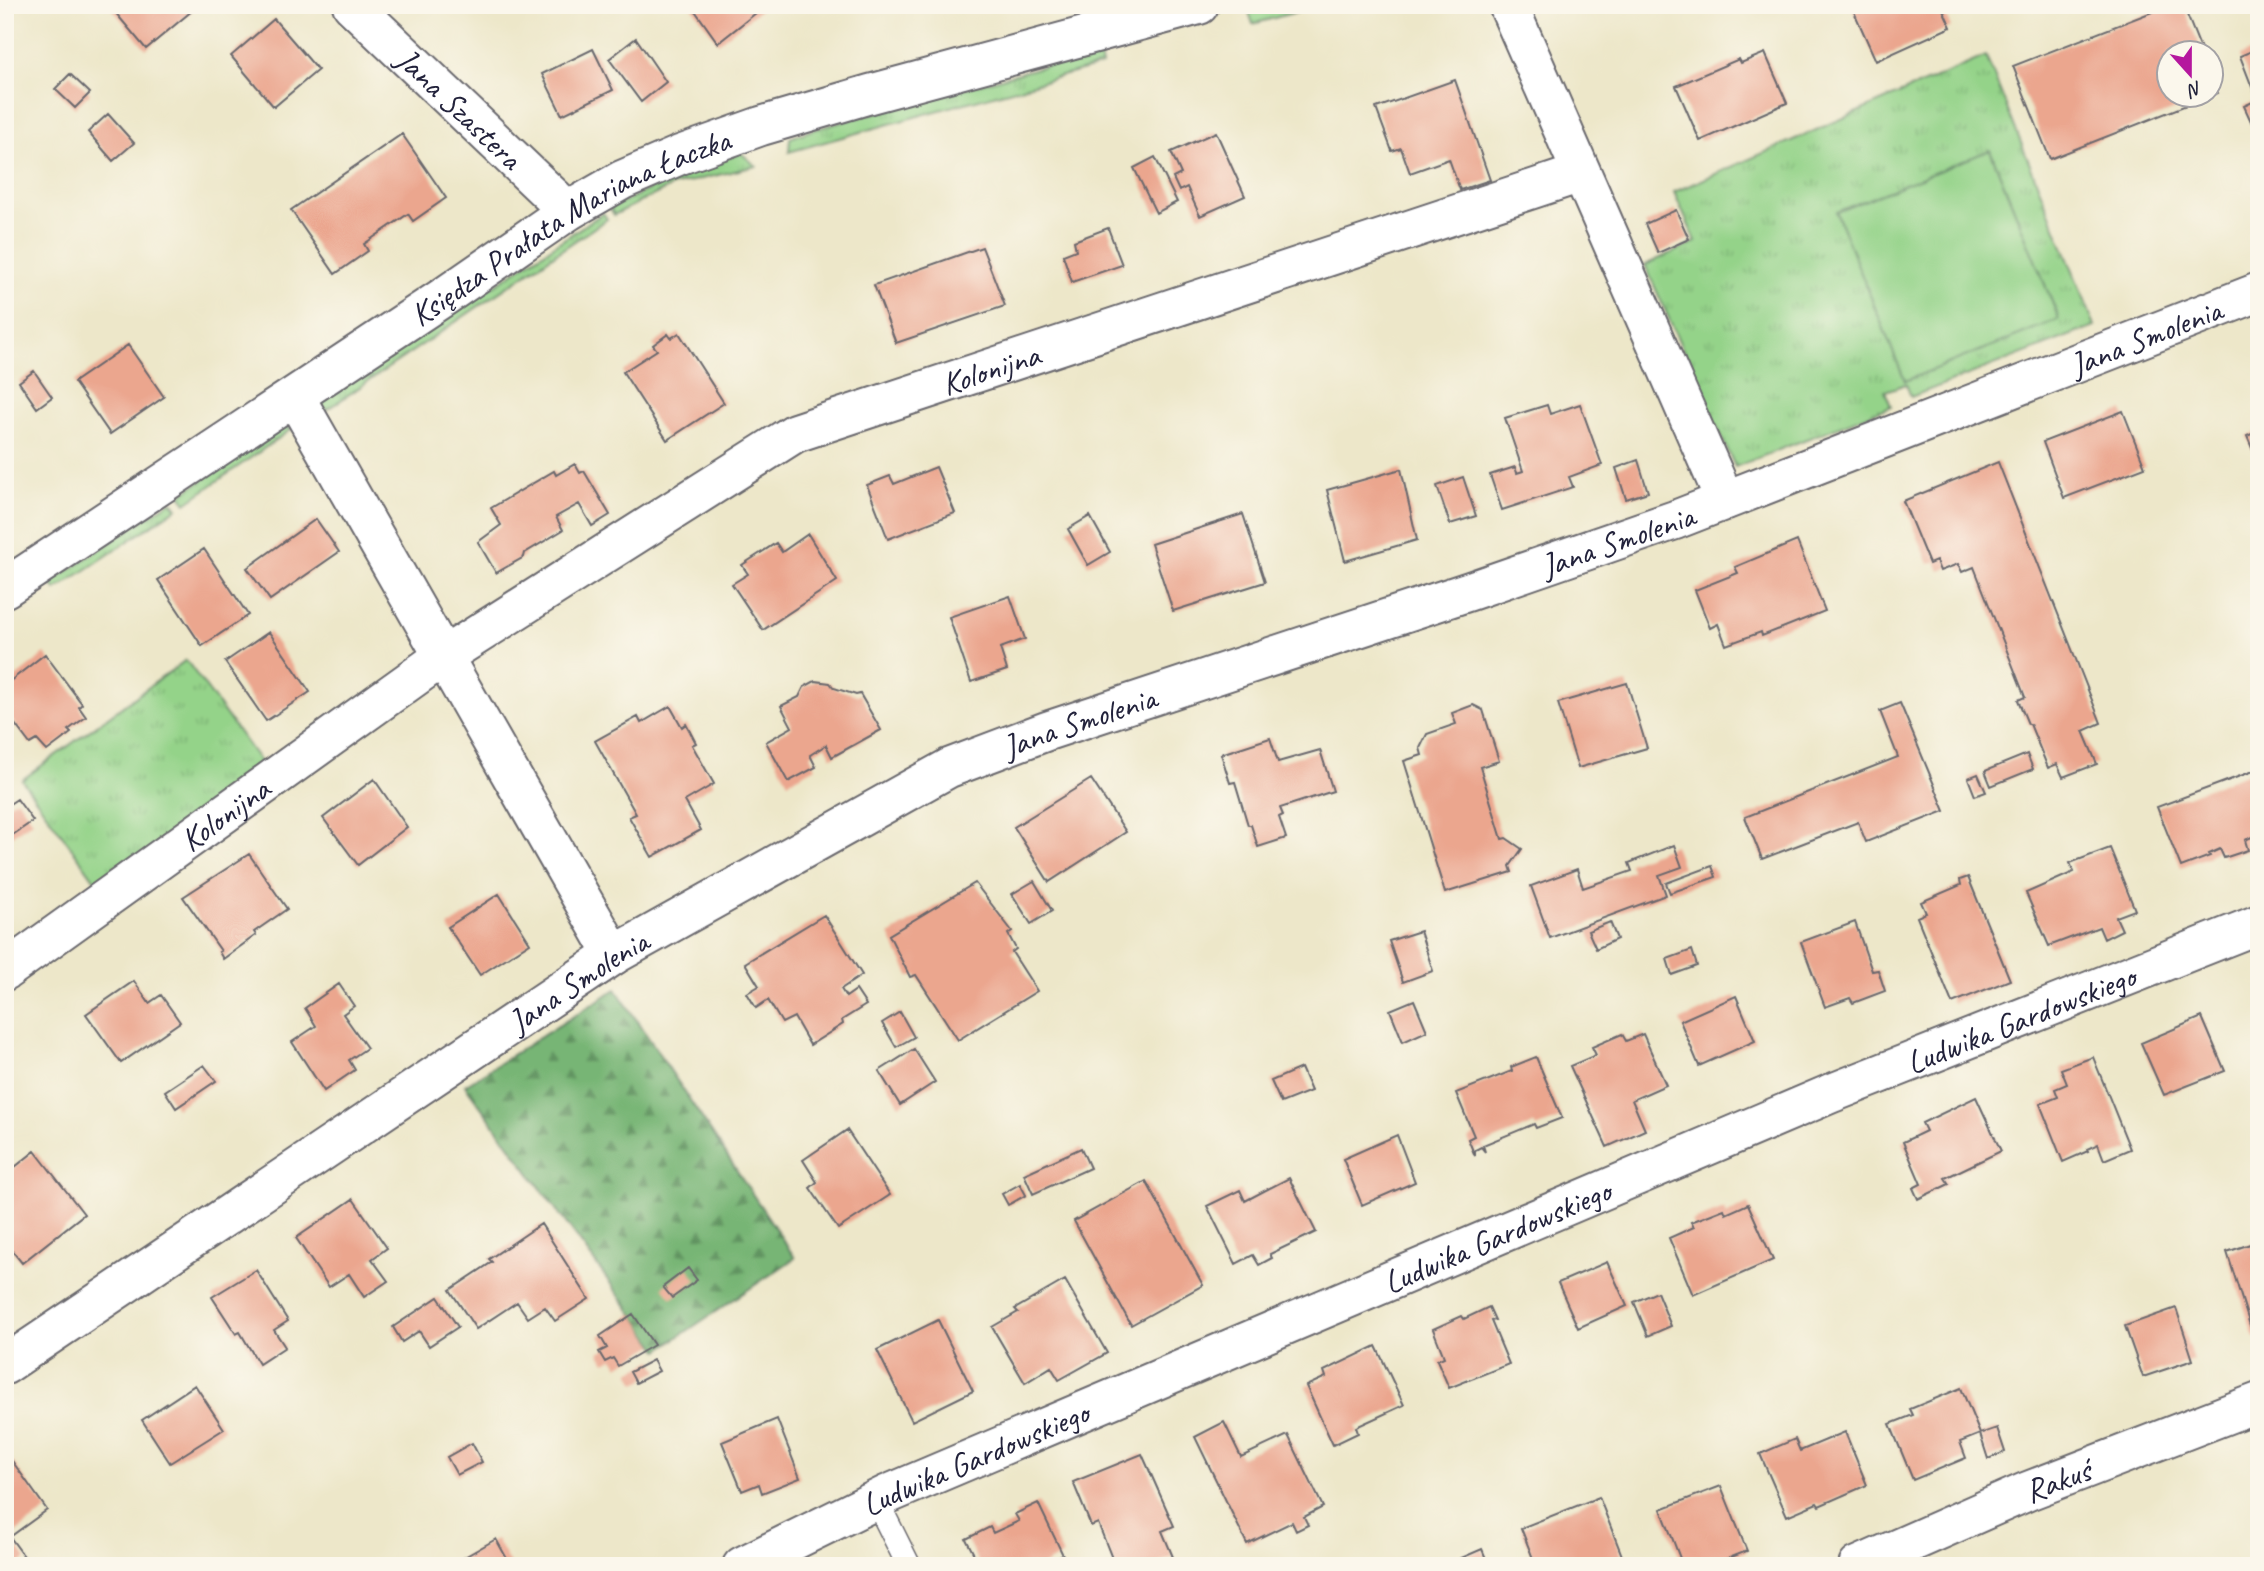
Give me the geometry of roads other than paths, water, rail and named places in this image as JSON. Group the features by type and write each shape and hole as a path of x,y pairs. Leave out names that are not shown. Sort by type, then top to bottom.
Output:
{"street":[{"name":"Jana Szastera","path":"352,5 568,211"},
{"name":"Księdza Prałata Mariana Łaczka","path":"5,588 295,397 568,211 622,180 680,155 761,126 1113,16 1199,5"},
{"path":"1508,5 1725,500"},
{"name":"Kolonijna","path":"5,971 443,656 795,433 1581,173"},
{"name":"Jana Smolenia","path":"5,1365 614,955 949,768 979,755 1675,520 2259,292"},
{"path":"295,397 614,955"},
{"name":"Ludwika Gardowskiego","path":"742,1566 876,1500 1832,1093 2259,924"},
{"name":"Rakuś","path":"1858,1566 2028,1491 2259,1402"}],"lane":[{"path":"876,1500 909,1566"}]}
